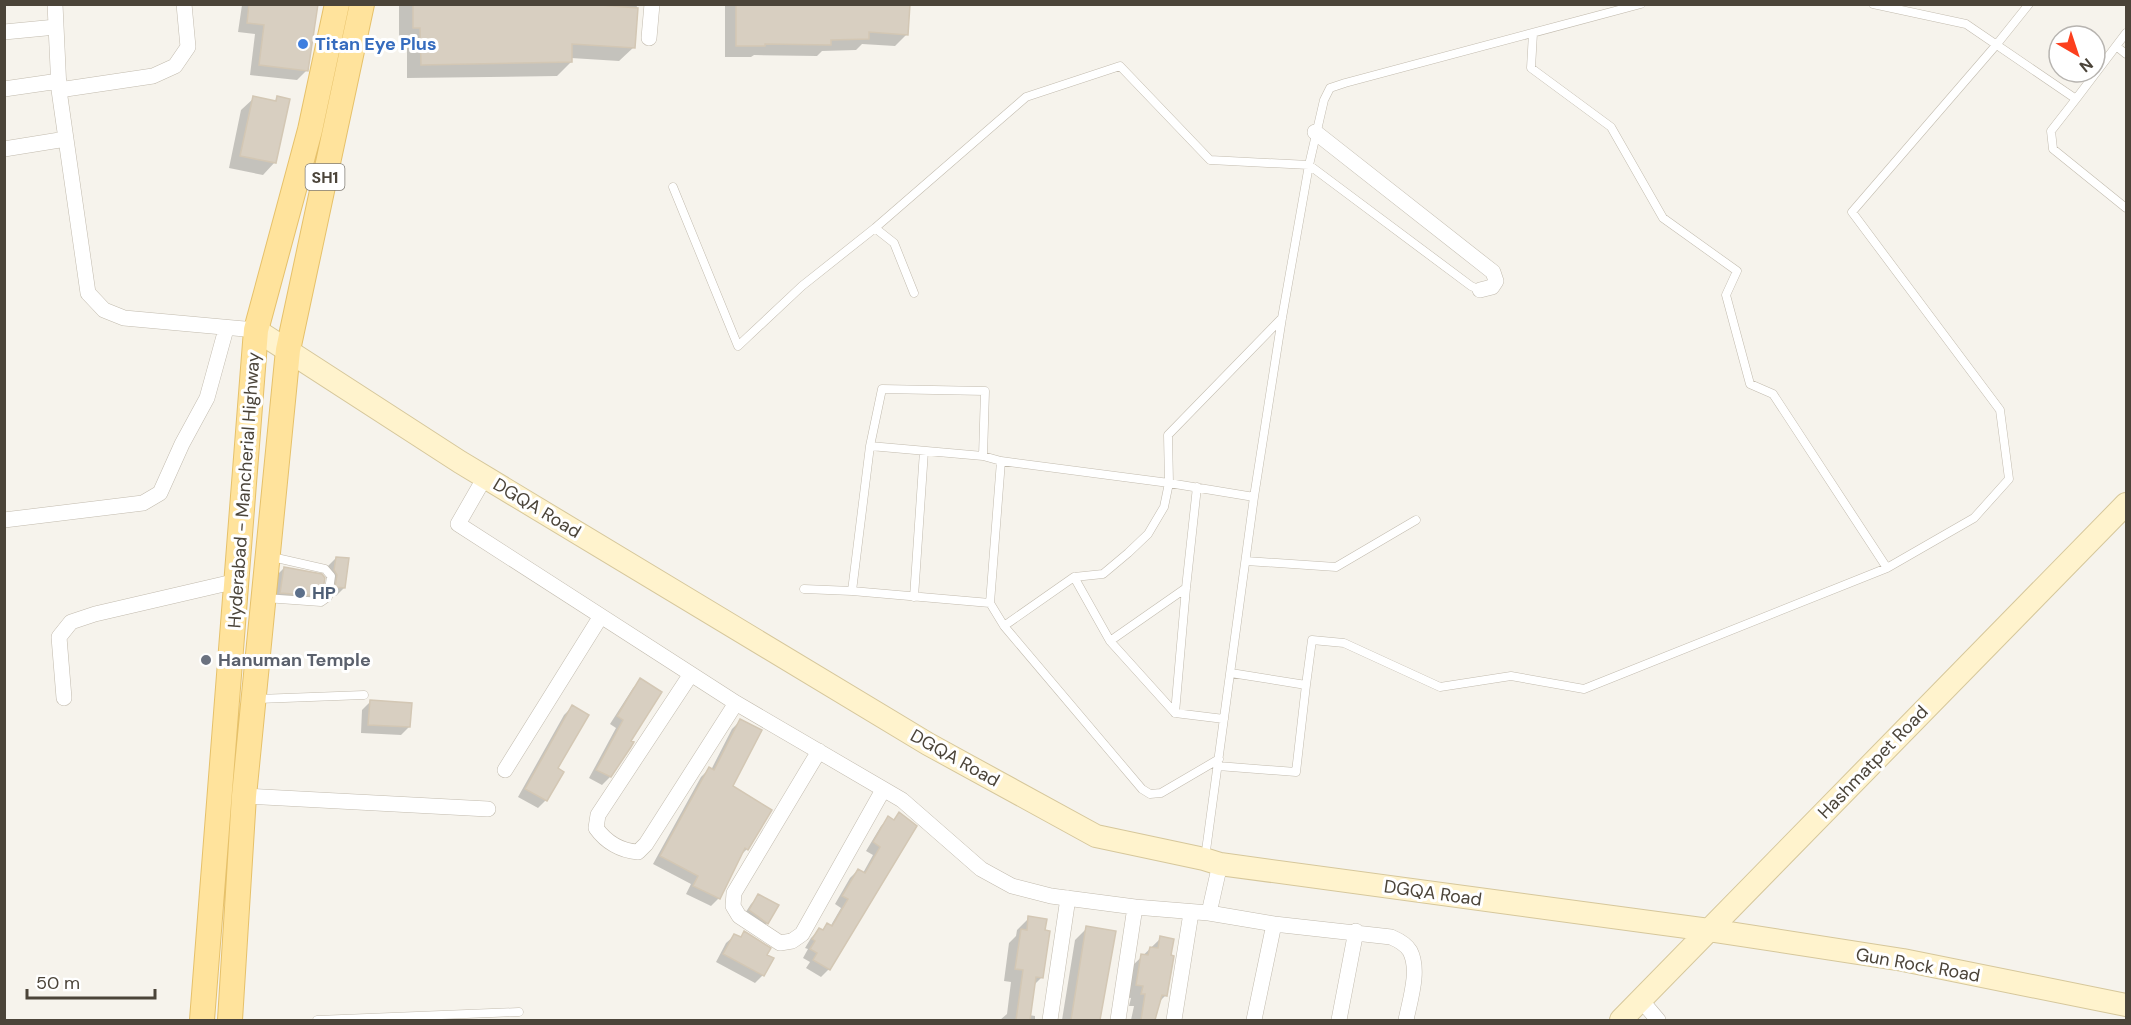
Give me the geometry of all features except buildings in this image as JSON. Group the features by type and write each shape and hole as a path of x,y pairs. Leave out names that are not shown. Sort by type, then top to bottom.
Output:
{"main road":[{"name":"Hyderabad - Mancherial Highway","path":"202,1020 256,330 310,130 337,4"},
{"name":"Hyderabad - Mancherial Highway","path":"230,1020 244,796 288,350 362,4"},
{"name":"DGQA Road","path":"256,330 485,477 928,744 1096,836 1212,862 1709,930"},
{"name":"Hashmatpet Road","path":"1621,1020 2127,504"},
{"name":"Gun Rock Road","path":"1709,930 1903,960 2127,1005"}],"street":[{"path":"55,4 59,86 88,292 104,310 124,318 256,330"},
{"path":"4,89 153,76 175,66 188,47 184,4"},
{"path":"650,38 652,4"},
{"path":"4,32 56,27"},
{"path":"1316,132 1493,272 1496,281 1492,287 1480,290"},
{"path":"4,149 66,139"},
{"path":"4,520 143,503 160,493 182,444 207,398 226,329"},
{"path":"485,477 458,524 736,703 916,811 981,869 1012,886 1068,898 1191,913 1209,913 1274,924 1356,931 1391,937 1401,941 1410,950 1414,964 1406,1020"},
{"path":"64,698 59,637 71,622 95,614 237,581"},
{"path":"505,770 601,616"},
{"path":"691,674 598,815 596,828 603,837 626,851 638,852 646,844 736,703"},
{"path":"819,751 734,893 733,906 739,916 780,943 792,941 802,934 883,790"},
{"path":"244,796 488,808"},
{"path":"1209,913 1212,862"},
{"path":"1050,1020 1068,898"},
{"path":"1118,1020 1135,907"},
{"path":"1174,1020 1191,913"},
{"path":"1254,1020 1274,924"},
{"path":"1339,1020 1356,931"},
{"path":"1641,1000 1658,1020"}],"lane":[{"path":"1212,862 1224,719 1254,497 1309,165 1324,100 1330,88 1641,4"},
{"path":"1873,4 1966,24 2076,99"},
{"path":"1001,462 990,603 1004,626 1142,789 1150,794 1161,793 1219,763 1296,772 1312,640 1344,643 1440,687 1511,676 1584,689 1887,567 1974,518 2009,479 2000,410 1852,212 2029,4"},
{"path":"1533,33 1531,68 1611,127 1663,218 1737,271 1726,295 1750,384 1773,394 1887,567"},
{"path":"2127,33 2051,131 2053,149 2127,208"},
{"path":"2116,46 2127,54"},
{"path":"673,187 738,346 802,286 875,228 1026,97 1120,66 1210,160 1309,165 1480,290"},
{"path":"875,228 894,243 914,292"},
{"path":"1004,626 1074,577 1102,574 1148,534 1164,507 1169,483 1168,435 1282,318"},
{"path":"852,591 870,446 882,389 985,392 982,456"},
{"path":"870,446 982,456 1001,462 1169,483 1254,497"},
{"path":"914,597 924,450"},
{"path":"1175,713 1197,487"},
{"path":"1246,561 1336,567 1416,520"},
{"path":"264,598 325,601 328,597 331,576 325,569 267,556"},
{"path":"1074,577 1110,641 1175,713 1224,719"},
{"path":"1110,641 1186,588"},
{"path":"804,589 990,603"},
{"path":"1231,674 1306,685"},
{"path":"253,699 364,695"},
{"path":"317,1020 519,1012"}],"place":[{"name":"Titan Eye Plus","path":"303,44"},
{"name":"HP","path":"300,593"},
{"name":"Hanuman Temple","path":"206,660"}]}
